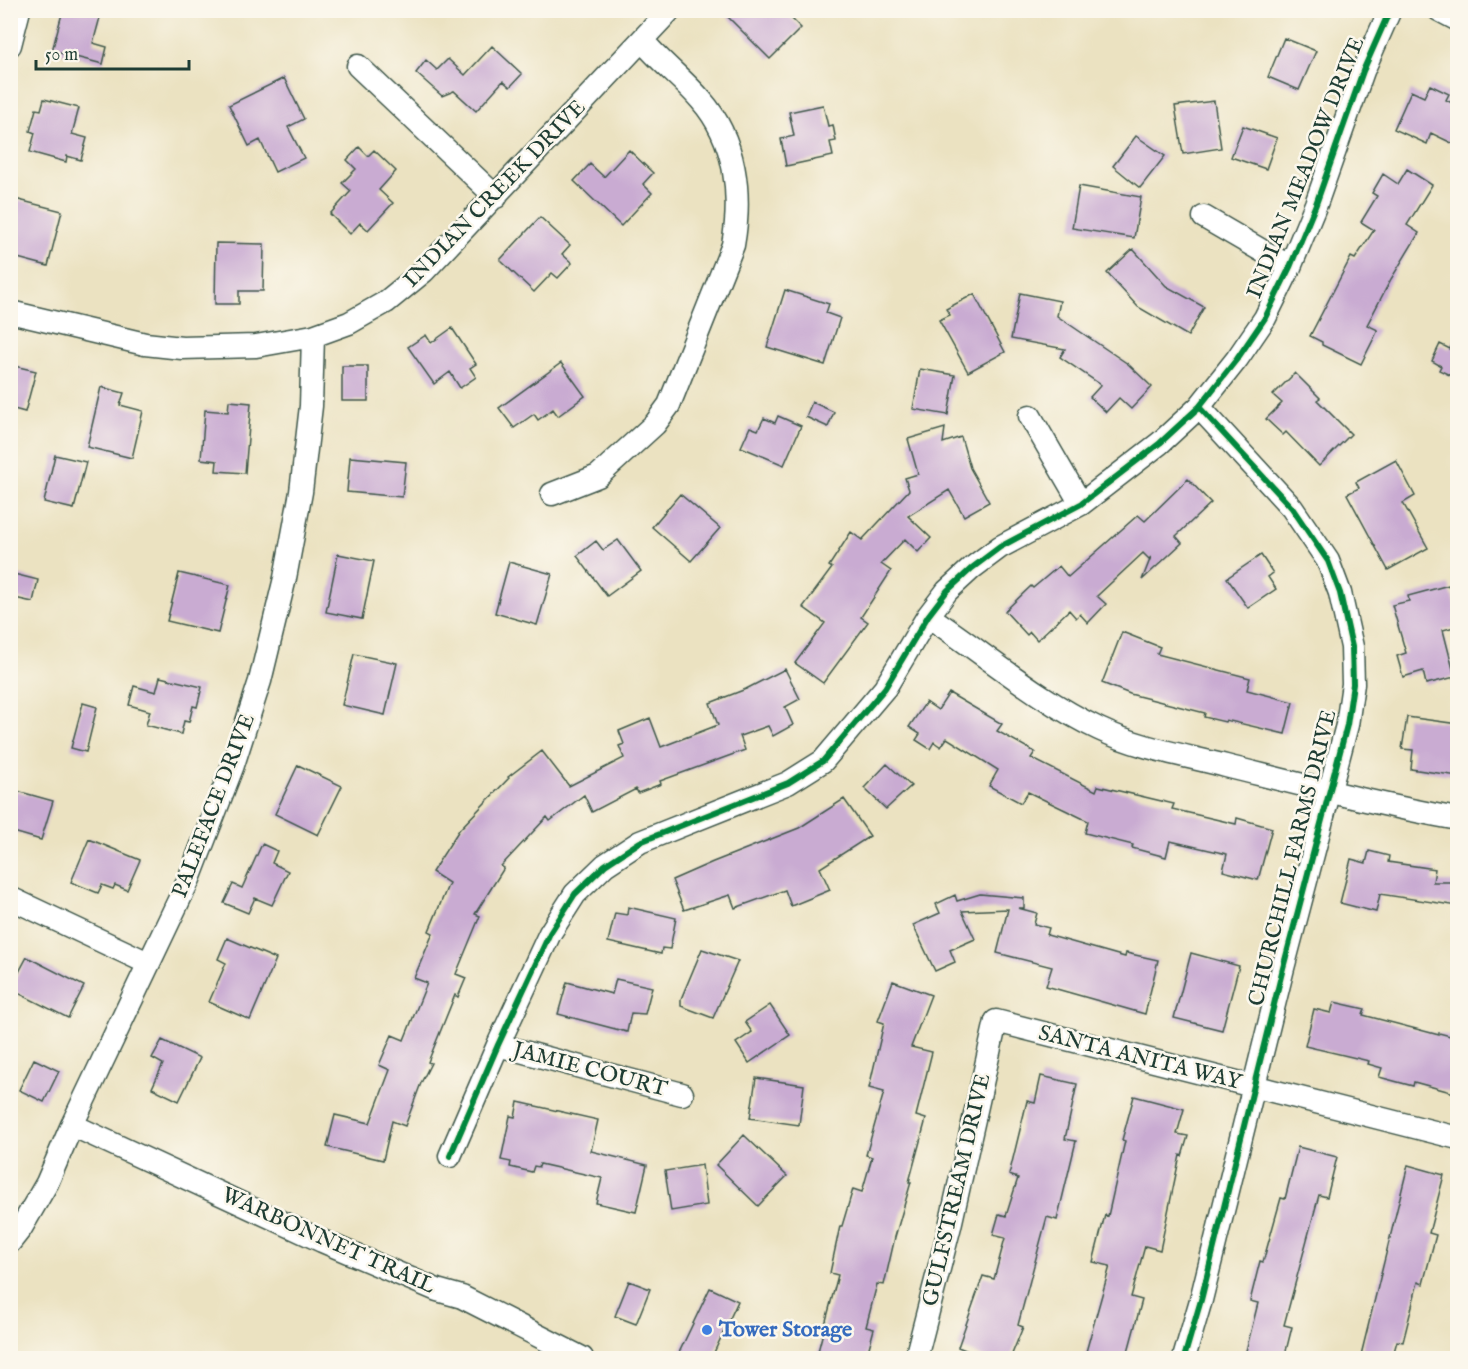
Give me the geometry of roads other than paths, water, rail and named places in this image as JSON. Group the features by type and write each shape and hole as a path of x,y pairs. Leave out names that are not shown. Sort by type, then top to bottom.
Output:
{"street":[{"path":"10,45 19,10"},
{"name":"INDIAN CREEK DRIVE","path":"10,312 127,341 182,348 256,346 313,336 349,323 386,302 424,271 670,10"},
{"name":"INDIAN MEADOW DRIVE","path":"450,1156 550,933 575,894 605,865 640,842 788,783 823,761 885,687 928,616 947,591 1000,547 1081,504 1160,443 1199,407 1238,358 1265,318 1290,267 1316,204 1363,71 1390,10"},
{"path":"1439,10 1458,20"},
{"path":"552,494 598,476 655,424 669,405 733,245 738,219 737,192 727,142 716,119 700,99 642,40"},
{"path":"358,66 496,197"},
{"path":"1204,218 1290,267"},
{"name":"PALEFACE DRIVE","path":"10,1242 21,1228 47,1183 72,1125 189,879 233,765 260,681 285,578 301,492 310,405 313,336"},
{"name":"CHURCHILL FARMS DRIVE","path":"1184,1359 1347,725 1353,684 1352,647 1340,593 1328,561 1292,508 1199,407"},
{"path":"1030,416 1081,504"},
{"path":"928,616 1060,708 1101,730 1140,744 1329,792 1405,810 1458,819"},
{"path":"10,898 148,963"},
{"name":"SANTA ANITA WAY","path":"996,1021 1458,1138"},
{"name":"GULFSTREAM DRIVE","path":"916,1359 950,1226 996,1021"},
{"name":"JAMIE COURT","path":"498,1045 682,1094"},
{"name":"WARBONNET TRAIL","path":"72,1125 322,1241 437,1290 462,1297 582,1359"}],"place":[{"name":"Tower Storage","path":"707,1330"}]}
